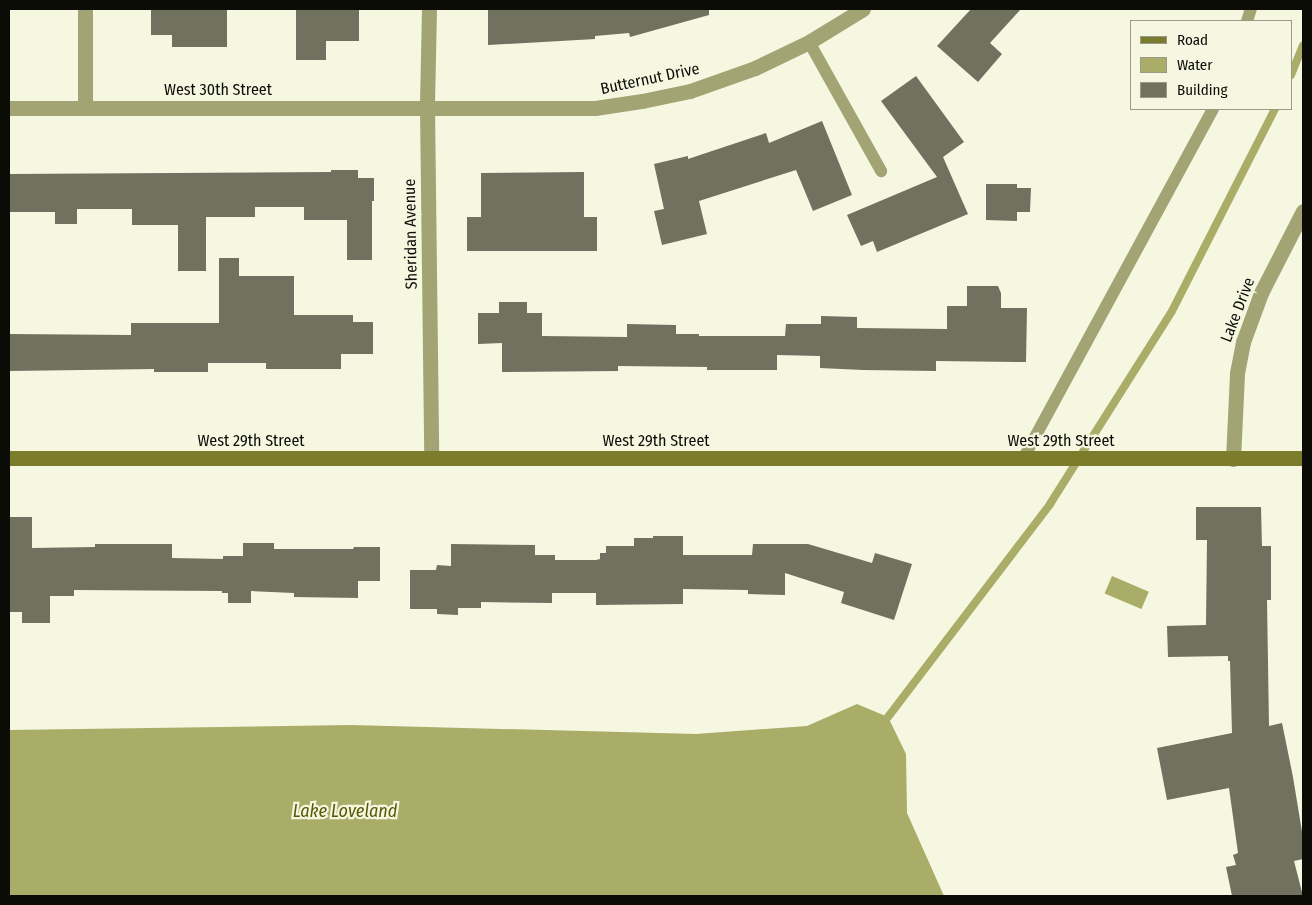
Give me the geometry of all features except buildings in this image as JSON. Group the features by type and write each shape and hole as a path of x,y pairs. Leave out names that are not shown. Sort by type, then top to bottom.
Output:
{"main road":[{"name":"West 29th Street","path":"9,458 1303,458"}],"street":[{"path":"84,108 85,9"},
{"name":"Sheridan Avenue","path":"429,9 427,108 430,458"},
{"name":"Butternut Drive","path":"427,108 595,108 690,91 755,68 809,42 863,9"},
{"name":"West 30th Street","path":"9,108 427,108"},
{"name":"Lake Drive","path":"1233,459 1237,373 1242,342 1261,293 1303,214"}],"lane":[{"path":"809,42 882,171"},
{"path":"1023,459 1212,110"}],"water":[{"path":"1112,576 1149,592 1141,609 1105,593"},
{"name":"Lake Loveland","path":"857,704 888,717 906,754 907,813 944,896 9,896 9,730 351,725 696,734 807,726"}],"waterway":[{"path":"1292,72 1303,45"},
{"path":"888,717 1050,504 1172,311 1274,110"}]}
